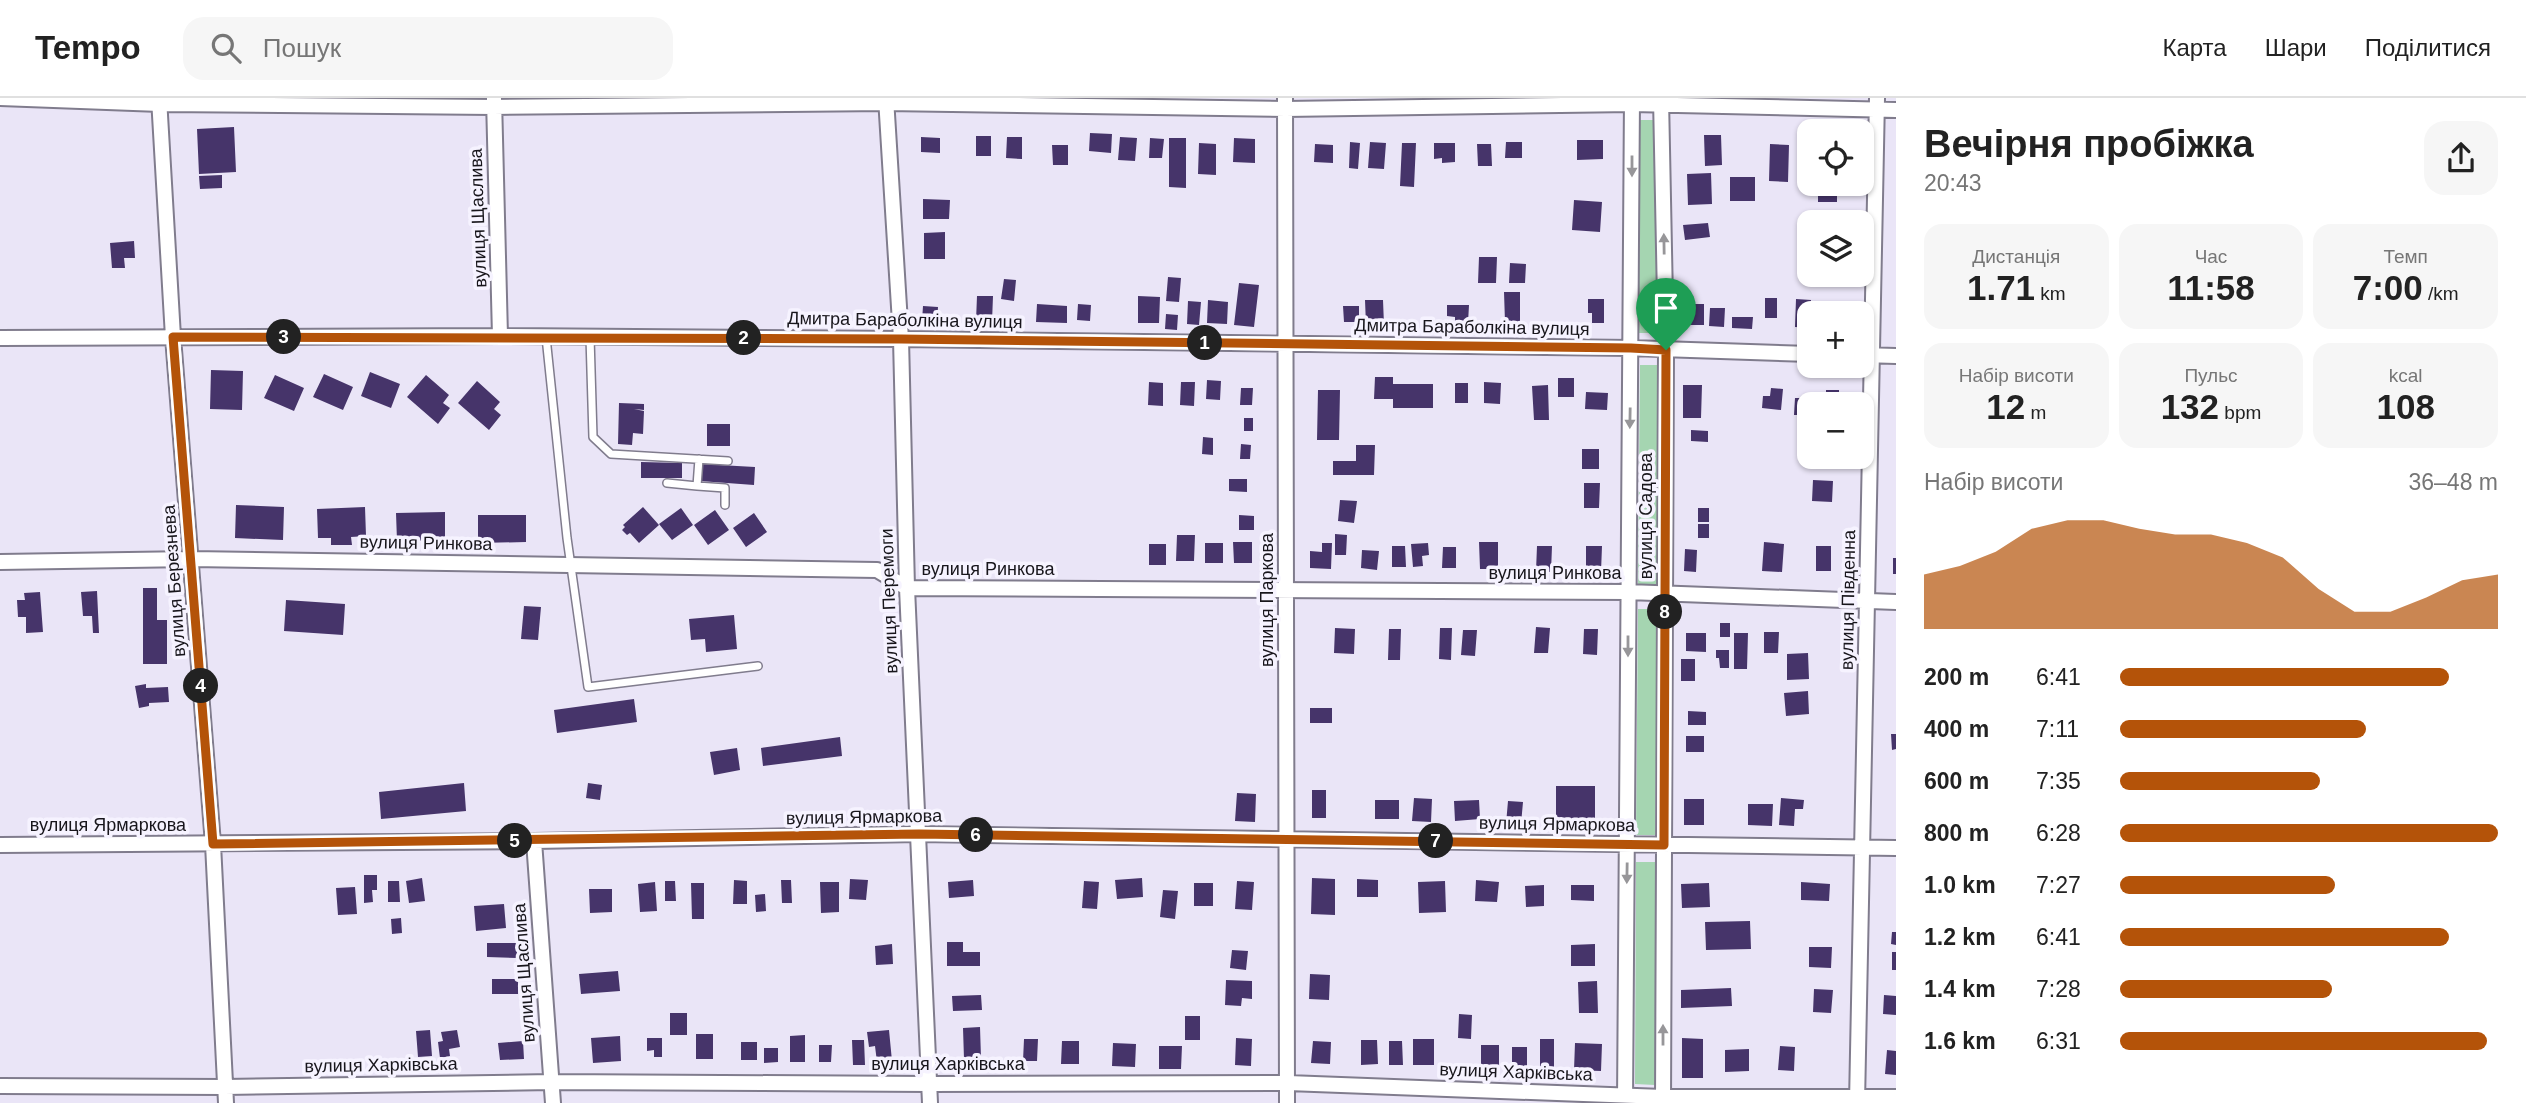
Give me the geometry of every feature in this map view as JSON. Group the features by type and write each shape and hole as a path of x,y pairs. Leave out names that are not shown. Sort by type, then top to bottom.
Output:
{"street":[{"path":"0,98 159,101 886,100 1285,104 1661,101 1877,104 1896,110"},
{"name":"вулиця Перемоги","path":"886,100 901,339 907,588 930,1103"},
{"name":"вулиця Березнева","path":"159,101 173,337 213,844 226,1103"},
{"name":"вулиця Садова","path":"1625,1099 1632,101"},
{"name":"вулиця Садова","path":"1661,101 1666,350 1663,1100"},
{"name":"вулиця Щаслива","path":"494,102 500,337"},
{"name":"вулиця Паркова","path":"1285,104 1287,1103"},
{"name":"вулиця Південна","path":"1869,301 1877,104"},
{"name":"Дмитра Бараболкіна вулиця","path":"0,338 901,339 1631,348 1797,354"},
{"path":"1874,355 1896,356"},
{"name":"вулиця Південна","path":"1857,1100 1868,602 1867,378"},
{"name":"вулиця Ринкова","path":"0,562 192,558 877,570 907,588 1628,592 1896,603"},
{"name":"вулиця Ярмаркова","path":"0,845 534,841 919,834 1896,848"},
{"name":"вулиця Щаслива","path":"534,841 553,1103"},
{"name":"вулиця Харківська","path":"0,1086 225,1087 552,1082 1288,1083 1663,1100 1857,1100 1896,1097"}],"lane":[{"path":"546,337 571,565 588,687 758,666"},
{"path":"590,337 593,438 611,454 728,461"},
{"path":"697,485 699,459"},
{"path":"667,483 725,488 725,505"}],"green space":[{"path":"1638,120 1657,120 1658,333 1639,333"},
{"path":"1640,365 1660,365 1658,587 1638,587"},
{"path":"1638,609 1658,609 1655,835 1636,835"},
{"path":"1636,862 1657,862 1655,1085 1635,1084"}],"building":[{"path":"234,127 236,172 199,174 197,129"},
{"path":"1090,133 1112,134 1111,153 1089,151"},
{"path":"1704,135 1721,135 1722,165 1705,166"},
{"path":"976,136 991,136 991,156 976,156"},
{"path":"921,137 940,138 940,153 921,152"},
{"path":"1007,137 1022,137 1022,159 1006,158"},
{"path":"1120,137 1137,138 1135,161 1118,160"},
{"path":"1150,138 1164,139 1162,158 1149,158"},
{"path":"1169,138 1186,138 1186,188 1169,187"},
{"path":"1234,138 1255,139 1255,163 1233,162"},
{"path":"1577,140 1603,140 1603,159 1577,160"},
{"path":"1350,142 1360,143 1358,169 1349,168"},
{"path":"1370,142 1386,143 1384,169 1368,168"},
{"path":"1506,142 1522,142 1522,158 1505,158"},
{"path":"1199,143 1216,144 1216,175 1198,174"},
{"path":"1402,143 1416,143 1414,187 1400,186"},
{"path":"1434,143 1455,143 1455,162 1442,163 1442,158 1434,159"},
{"path":"1315,144 1333,145 1333,163 1314,162"},
{"path":"1477,144 1491,144 1492,166 1478,166"},
{"path":"1770,144 1789,145 1788,182 1769,181"},
{"path":"1052,145 1068,145 1068,165 1053,165"},
{"path":"1711,173 1712,204 1688,205 1687,174"},
{"path":"222,175 222,188 200,189 199,176"},
{"path":"1730,177 1755,177 1755,201 1730,201"},
{"path":"1818,196 1837,196 1837,202 1818,202"},
{"path":"923,199 950,200 949,219 923,219"},
{"path":"1574,200 1602,202 1600,232 1572,230"},
{"path":"1708,223 1710,237 1685,240 1683,225"},
{"path":"945,232 945,259 924,259 924,233"},
{"path":"134,241 135,258 124,258 125,268 112,268 110,243"},
{"path":"1479,257 1497,257 1496,283 1478,283"},
{"path":"1510,263 1526,264 1525,283 1509,283"},
{"path":"1168,277 1181,278 1179,302 1166,301"},
{"path":"1004,279 1016,280 1014,301 1001,299"},
{"path":"1239,283 1259,285 1254,327 1234,325"},
{"path":"1504,292 1520,292 1520,322 1505,322"},
{"path":"977,296 993,296 992,322 976,321"},
{"path":"1138,296 1160,297 1159,323 1138,323"},
{"path":"1765,298 1777,298 1777,318 1765,318"},
{"path":"1588,299 1604,299 1604,323 1592,323 1592,313 1588,313"},
{"path":"1796,299 1811,300 1797,301 1795,327"},
{"path":"1208,300 1228,302 1227,324 1207,323"},
{"path":"1365,300 1383,300 1384,325 1366,325"},
{"path":"1188,301 1201,302 1199,325 1187,324"},
{"path":"1037,304 1067,306 1067,323 1036,322"},
{"path":"1078,304 1091,305 1090,321 1077,320"},
{"path":"1683,304 1704,304 1704,325 1683,325"},
{"path":"1447,305 1469,305 1468,323 1455,322 1455,317 1447,316"},
{"path":"923,306 938,307 937,322 922,321"},
{"path":"1343,306 1359,306 1359,322 1344,322"},
{"path":"1710,308 1725,308 1724,327 1709,326"},
{"path":"1166,314 1178,315 1177,330 1165,329"},
{"path":"1732,317 1753,317 1752,329 1732,328"},
{"path":"211,370 243,371 242,410 210,409"},
{"path":"370,372 400,384 391,408 361,396"},
{"path":"324,374 353,387 343,410 313,397"},
{"path":"275,375 304,388 294,411 264,398"},
{"path":"426,375 449,395 443,403 450,408 438,424 407,397"},
{"path":"1375,377 1393,377 1393,384 1433,384 1433,408 1393,408 1393,399 1374,399"},
{"path":"1558,378 1574,378 1574,397 1558,397"},
{"path":"1207,380 1221,381 1220,400 1206,399"},
{"path":"477,381 500,402 494,409 501,415 489,430 458,403"},
{"path":"1149,382 1163,383 1163,406 1148,405"},
{"path":"1181,382 1195,382 1194,406 1180,405"},
{"path":"1484,382 1501,383 1500,404 1484,403"},
{"path":"1455,383 1468,383 1468,403 1455,403"},
{"path":"1548,385 1549,420 1534,420 1532,386"},
{"path":"1683,385 1702,385 1701,418 1683,418"},
{"path":"1241,388 1253,388 1252,405 1240,405"},
{"path":"1771,388 1783,389 1781,410 1762,408 1763,396 1770,396"},
{"path":"1318,390 1340,390 1339,440 1317,440"},
{"path":"1586,392 1608,393 1607,410 1585,409"},
{"path":"1795,398 1797,398 1797,415 1794,415"},
{"path":"619,403 644,404 644,410 634,409 644,411 643,434 633,433 632,445 618,444"},
{"path":"1244,418 1253,418 1253,431 1244,431"},
{"path":"707,424 730,424 730,446 707,446"},
{"path":"1691,430 1708,431 1708,442 1691,441"},
{"path":"1203,437 1213,438 1213,455 1202,454"},
{"path":"1241,444 1251,445 1250,459 1240,459"},
{"path":"1356,445 1375,445 1374,475 1333,475 1333,461 1356,461"},
{"path":"1582,449 1599,449 1599,469 1582,469"},
{"path":"641,462 682,463 682,478 641,478"},
{"path":"701,464 755,467 754,485 700,481"},
{"path":"1229,479 1247,479 1247,492 1229,491"},
{"path":"1813,480 1833,481 1832,502 1812,501"},
{"path":"1584,483 1600,483 1599,508 1584,508"},
{"path":"1340,500 1357,501 1354,523 1338,521"},
{"path":"236,505 284,507 283,540 235,538"},
{"path":"365,507 366,536 351,537 352,545 331,545 331,538 318,538 317,509"},
{"path":"643,507 659,525 639,543 630,533 627,535 622,530 625,527 623,525"},
{"path":"681,508 693,525 672,540 659,524"},
{"path":"1698,508 1709,508 1709,522 1698,522"},
{"path":"715,510 729,530 708,545 694,525"},
{"path":"445,512 445,540 397,541 396,513"},
{"path":"754,513 767,532 746,547 733,528"},
{"path":"478,515 526,515 526,542 478,543"},
{"path":"1239,515 1254,516 1254,530 1239,530"},
{"path":"1698,524 1709,524 1709,538 1698,538"},
{"path":"1335,534 1347,535 1346,555 1335,555"},
{"path":"1177,535 1195,535 1194,561 1176,561"},
{"path":"1233,542 1252,542 1252,563 1234,563"},
{"path":"1479,542 1498,542 1498,569 1480,569"},
{"path":"1764,542 1784,544 1782,572 1762,571"},
{"path":"1205,543 1223,543 1223,563 1205,563"},
{"path":"1322,543 1332,543 1331,569 1310,568 1310,551 1322,552"},
{"path":"1428,543 1429,555 1422,556 1423,566 1413,567 1411,544"},
{"path":"1149,544 1166,544 1166,565 1149,565"},
{"path":"1392,546 1405,546 1406,567 1392,567"},
{"path":"1537,546 1552,546 1551,572 1536,571"},
{"path":"1586,546 1602,546 1601,572 1586,571"},
{"path":"1816,546 1831,546 1831,571 1816,571"},
{"path":"1443,547 1456,547 1456,568 1442,568"},
{"path":"1685,549 1697,550 1696,572 1684,571"},
{"path":"1362,550 1379,551 1377,570 1361,568"},
{"path":"1893,558 1896,558 1896,574 1893,574"},
{"path":"143,588 157,588 157,620 167,620 167,664 143,664"},
{"path":"97,591 99,633 93,633 92,616 83,616 81,592"},
{"path":"40,592 43,632 26,633 26,617 18,617 17,600 25,600 24,593"},
{"path":"286,600 345,604 343,635 284,631"},
{"path":"524,606 541,607 538,640 521,639"},
{"path":"734,615 737,649 706,652 705,639 691,640 689,619"},
{"path":"1720,623 1730,623 1730,637 1720,637"},
{"path":"1536,627 1550,628 1548,653 1534,653"},
{"path":"1335,628 1355,629 1354,654 1334,653"},
{"path":"1440,628 1452,628 1451,660 1439,659"},
{"path":"1389,629 1401,629 1400,660 1388,660"},
{"path":"1584,629 1598,629 1597,655 1583,654"},
{"path":"1463,630 1477,630 1475,656 1461,655"},
{"path":"1764,632 1779,632 1778,653 1764,653"},
{"path":"1686,633 1706,633 1706,652 1686,651"},
{"path":"1734,633 1748,633 1747,669 1734,669"},
{"path":"1716,650 1729,650 1729,668 1720,668"},
{"path":"1808,653 1809,679 1787,680 1787,654"},
{"path":"1681,659 1695,659 1695,681 1681,681"},
{"path":"146,684 146,688 168,687 169,702 149,703 149,706 139,708 135,686"},
{"path":"1808,691 1809,714 1786,716 1784,693"},
{"path":"634,699 637,722 557,733 554,710"},
{"path":"1310,708 1332,708 1332,723 1310,723"},
{"path":"1688,711 1706,712 1706,725 1688,725"},
{"path":"1891,734 1896,734 1896,749 1892,750"},
{"path":"1686,736 1704,736 1704,752 1686,752"},
{"path":"840,737 842,756 763,766 761,748"},
{"path":"737,748 740,770 714,775 710,752"},
{"path":"464,783 466,811 381,819 379,792"},
{"path":"588,783 602,785 600,800 586,798"},
{"path":"1556,786 1595,786 1595,828 1556,828"},
{"path":"1312,790 1326,790 1326,818 1312,818"},
{"path":"1237,793 1256,794 1255,822 1235,821"},
{"path":"1414,798 1432,799 1431,822 1412,821"},
{"path":"1781,798 1804,800 1803,809 1795,809 1794,826 1779,825"},
{"path":"1684,799 1704,799 1704,825 1684,825"},
{"path":"1375,800 1399,800 1399,819 1375,819"},
{"path":"1479,800 1480,819 1455,821 1454,801"},
{"path":"1508,801 1523,802 1521,824 1506,824"},
{"path":"1748,804 1773,804 1772,826 1748,825"},
{"path":"364,875 377,875 377,890 372,890 373,902 364,903"},
{"path":"422,878 425,901 409,903 406,881"},
{"path":"1142,878 1143,897 1117,899 1115,880"},
{"path":"1312,878 1335,879 1335,915 1311,914"},
{"path":"850,879 868,880 866,900 849,899"},
{"path":"1357,879 1378,880 1378,897 1357,897"},
{"path":"734,880 747,881 747,904 733,904"},
{"path":"781,880 791,880 792,903 782,903"},
{"path":"973,880 974,896 949,898 948,882"},
{"path":"1476,880 1499,882 1497,902 1475,901"},
{"path":"388,881 399,881 400,902 388,902"},
{"path":"665,881 675,881 676,901 665,901"},
{"path":"1084,881 1099,882 1097,909 1082,908"},
{"path":"1237,881 1254,882 1252,910 1235,909"},
{"path":"1445,881 1446,912 1419,913 1418,882"},
{"path":"655,882 657,911 640,912 638,884"},
{"path":"820,882 839,882 839,912 821,913"},
{"path":"1801,882 1830,884 1829,901 1801,900"},
{"path":"691,883 704,883 704,919 692,919"},
{"path":"1194,883 1213,883 1213,906 1194,906"},
{"path":"1709,883 1710,907 1682,908 1681,884"},
{"path":"1544,885 1544,906 1526,907 1525,886"},
{"path":"1571,885 1594,885 1594,901 1571,900"},
{"path":"355,887 357,914 338,915 336,888"},
{"path":"589,889 612,889 612,912 590,913"},
{"path":"1163,890 1178,891 1175,919 1160,917"},
{"path":"765,894 766,911 756,912 755,895"},
{"path":"504,904 506,928 476,931 474,906"},
{"path":"401,918 402,933 392,934 391,919"},
{"path":"1750,921 1751,949 1706,950 1705,922"},
{"path":"1892,932 1896,932 1896,945 1891,944"},
{"path":"947,942 963,942 963,952 980,952 980,966 947,966"},
{"path":"487,943 517,943 517,958 487,957"},
{"path":"892,944 893,964 876,965 875,946"},
{"path":"1595,944 1595,966 1571,966 1571,945"},
{"path":"1809,947 1832,947 1831,968 1809,967"},
{"path":"1232,950 1248,951 1246,970 1230,968"},
{"path":"1892,952 1896,952 1896,970 1892,970"},
{"path":"618,971 620,991 581,994 579,974"},
{"path":"1310,974 1330,975 1329,1000 1309,999"},
{"path":"492,979 518,979 518,994 492,994"},
{"path":"1226,980 1252,981 1252,999 1242,998 1241,1006 1225,1005"},
{"path":"1597,981 1598,1013 1579,1013 1578,982"},
{"path":"1731,988 1732,1006 1681,1008 1681,990"},
{"path":"1814,989 1833,990 1831,1013 1813,1012"},
{"path":"981,995 982,1010 953,1011 952,996"},
{"path":"1884,995 1896,996 1896,1015 1883,1014"},
{"path":"670,1013 687,1013 687,1035 670,1035"},
{"path":"1459,1014 1472,1015 1471,1039 1458,1038"},
{"path":"1185,1016 1200,1016 1200,1040 1185,1040"},
{"path":"980,1027 981,1058 964,1059 963,1028"},
{"path":"430,1030 432,1056 418,1057 416,1031"},
{"path":"457,1030 460,1047 449,1049 450,1056 440,1058 438,1042 443,1041 441,1032"},
{"path":"889,1030 892,1061 877,1062 875,1046 869,1047 867,1032"},
{"path":"696,1034 713,1034 713,1059 696,1059"},
{"path":"805,1035 805,1062 790,1062 790,1036"},
{"path":"620,1036 621,1061 593,1063 591,1038"},
{"path":"647,1038 662,1038 662,1057 654,1057 654,1050 647,1051"},
{"path":"1236,1038 1252,1039 1251,1066 1235,1065"},
{"path":"1682,1038 1703,1039 1703,1078 1682,1078"},
{"path":"1024,1039 1038,1039 1037,1061 1023,1061"},
{"path":"1413,1039 1434,1039 1434,1065 1413,1065"},
{"path":"1540,1039 1554,1039 1554,1067 1540,1067"},
{"path":"852,1040 864,1040 865,1065 853,1065"},
{"path":"1361,1040 1377,1040 1378,1064 1361,1065"},
{"path":"523,1041 524,1059 500,1060 498,1043"},
{"path":"1062,1041 1079,1041 1079,1064 1061,1064"},
{"path":"1313,1041 1331,1042 1330,1064 1311,1063"},
{"path":"1389,1041 1402,1041 1403,1065 1389,1065"},
{"path":"741,1042 757,1042 757,1060 741,1060"},
{"path":"1113,1043 1136,1044 1135,1067 1112,1066"},
{"path":"1575,1043 1602,1044 1601,1071 1574,1070"},
{"path":"819,1045 832,1045 831,1062 819,1062"},
{"path":"1481,1045 1499,1045 1499,1066 1481,1066"},
{"path":"1159,1046 1182,1046 1181,1069 1159,1069"},
{"path":"1780,1046 1795,1047 1794,1071 1778,1070"},
{"path":"1512,1047 1527,1047 1527,1067 1512,1067"},
{"path":"764,1048 778,1048 778,1062 764,1063"},
{"path":"1749,1049 1749,1071 1725,1072 1725,1050"},
{"path":"1887,1050 1896,1051 1896,1075 1885,1074"}],"route":[{"path":"173,337 901,339 1666,350 1664,845 919,834 213,844 173,337"}]}
